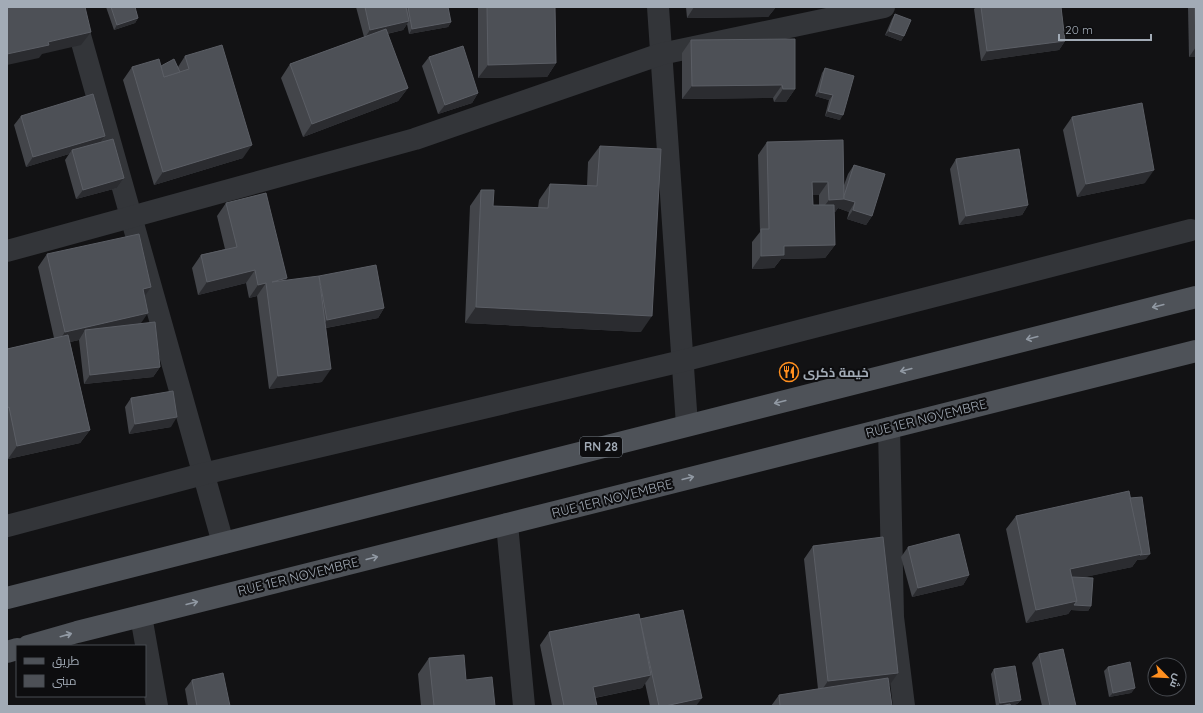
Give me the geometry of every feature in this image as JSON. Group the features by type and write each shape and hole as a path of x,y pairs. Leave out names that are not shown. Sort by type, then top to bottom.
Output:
{"main road":[{"name":"RN 28","path":"7,598 1196,297"},
{"name":"RUE 1ER NOVEMBRE","path":"32,645 141,616 1196,351"}],"street":[{"path":"72,7 223,543"},
{"path":"658,7 687,425"},
{"path":"7,251 415,139 661,54 884,7"},
{"path":"7,526 203,474 682,361 1191,230"},
{"path":"889,428 893,617 904,706"},
{"path":"507,524 524,706"},
{"path":"141,616 157,706"}],"building":[{"path":"7,7 85,7 91,32 48,42 49,45 7,54"},
{"path":"111,7 135,7 138,18 117,25"},
{"path":"365,7 406,7 409,21 370,30"},
{"path":"408,7 448,7 451,22 412,29"},
{"path":"487,7 555,7 556,63 488,65"},
{"path":"981,7 1061,7 1065,41 987,51"},
{"path":"1195,7 1196,7 1196,47"},
{"path":"895,14 911,20 904,36 889,31"},
{"path":"386,29 408,88 312,124 290,64"},
{"path":"795,39 795,89 783,89 782,85 692,86 691,40"},
{"path":"222,45 252,145 163,172 132,67 159,59 164,77 189,69 185,56"},
{"path":"463,46 478,93 445,105 429,57"},
{"path":"174,59 180,72 164,77 161,66"},
{"path":"825,68 854,76 843,115 828,111 833,95 819,92"},
{"path":"93,94 105,136 33,157 21,116"},
{"path":"1142,103 1154,170 1086,184 1072,117"},
{"path":"113,139 124,178 83,190 72,150"},
{"path":"843,140 844,199 829,200 828,182 812,182 813,205 834,205 835,245 784,246 784,255 761,256 761,229 769,229 767,142"},
{"path":"600,146 661,149 652,316 476,307 481,190 494,190 493,206 548,208 550,184 597,186"},
{"path":"1019,149 1028,205 966,216 956,159"},
{"path":"854,165 885,174 872,216 853,210 855,202 844,199"},
{"path":"266,193 287,278 272,282 319,276 331,369 278,376 266,283 258,285 255,270 207,282 201,255 237,247 226,203"},
{"path":"139,234 151,287 143,289 148,313 65,332 47,254"},
{"path":"376,265 384,308 327,320 319,276"},
{"path":"155,322 160,367 90,375 85,330"},
{"path":"68,335 90,430 17,446 9,407 7,408 7,349"},
{"path":"173,391 177,417 135,424 131,398"},
{"path":"1129,491 1142,554 1070,569 1077,601 1036,610 1016,516"},
{"path":"1142,497 1150,554 1140,555 1142,554 1130,498"},
{"path":"959,534 969,575 918,588 908,547"},
{"path":"883,537 898,673 828,681 813,546"},
{"path":"1072,577 1093,578 1091,606 1074,605 1077,601"},
{"path":"683,610 702,698 659,706 640,619"},
{"path":"639,614 651,675 593,687 597,706 564,706 549,632"},
{"path":"1063,649 1076,706 1050,706 1039,654"},
{"path":"464,655 466,680 492,677 495,706 434,706 429,658"},
{"path":"1130,662 1135,688 1113,693 1108,667"},
{"path":"1015,666 1021,700 1000,703 994,669"},
{"path":"223,673 230,706 197,706 192,680"},
{"path":"888,678 892,706 780,706 779,695"},
{"path":"1010,704 1011,706 1000,706"}],"place":[{"name":"خيمة ذكرى","path":"789,372"}]}
